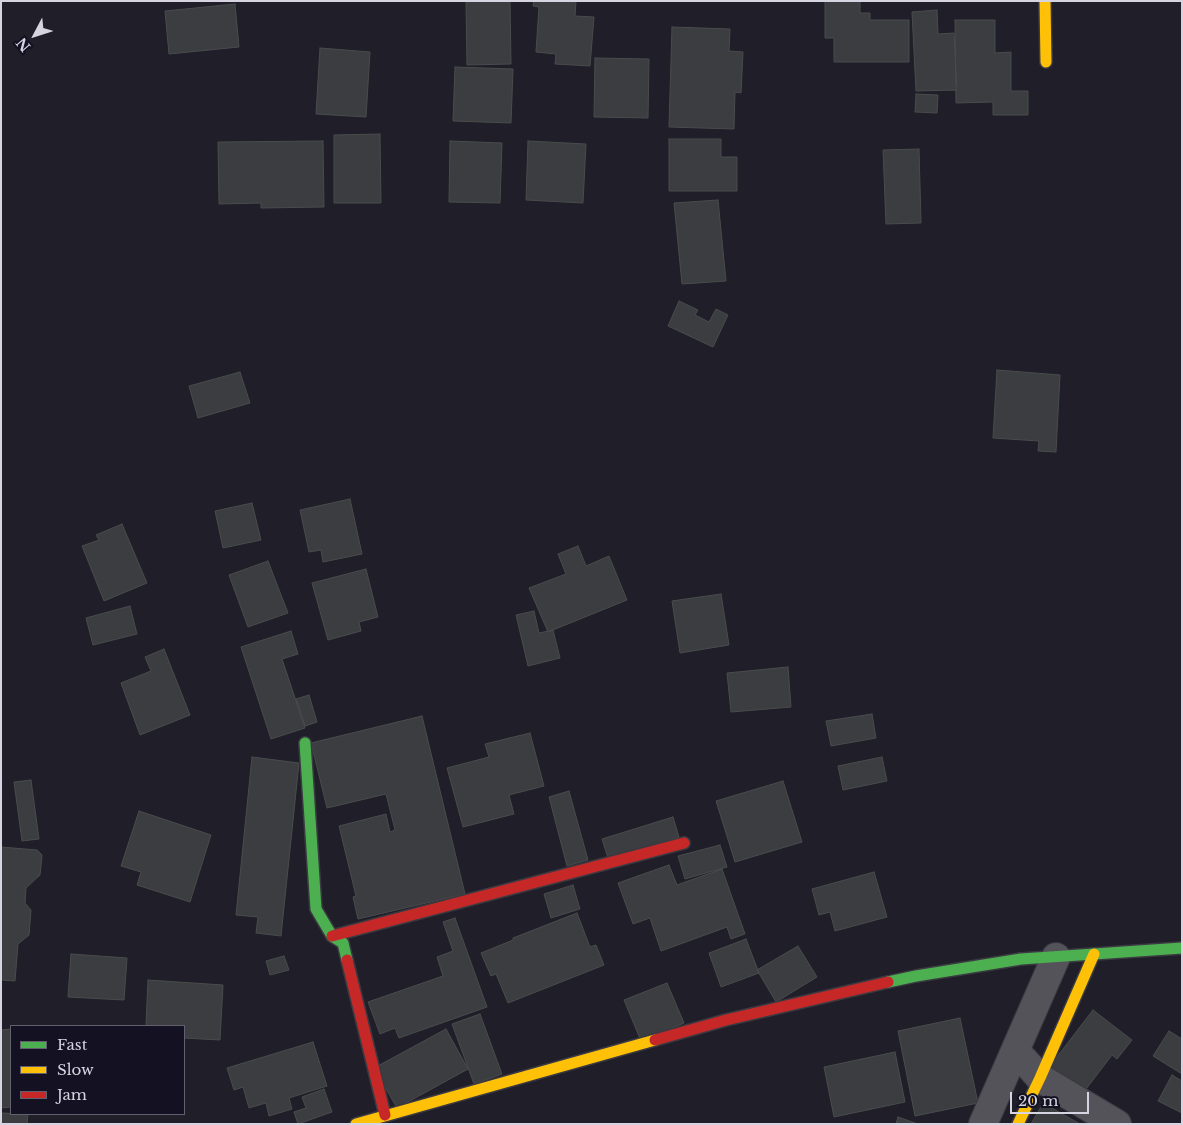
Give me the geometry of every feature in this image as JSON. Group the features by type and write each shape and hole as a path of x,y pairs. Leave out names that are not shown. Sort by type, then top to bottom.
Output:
{"street":[{"path":"1045,1 1046,62"},
{"path":"305,743 316,909 332,936 343,943 385,1116"},
{"path":"332,936 684,843"},
{"path":"356,1124 736,1018 916,976 1021,959 1182,948"},
{"path":"1018,1124 1094,954"},
{"path":"983,1124 1056,957"},
{"path":"1015,1050 1040,1078 1116,1124"}],"building":[{"path":"466,1 510,1 511,64 467,65"},
{"path":"534,1 576,1 575,16 594,17 590,66 555,64 556,54 536,52 539,7 533,6"},
{"path":"825,1 860,1 860,13 870,13 870,20 909,20 909,62 834,62 834,38 825,38"},
{"path":"235,4 239,47 169,54 165,11"},
{"path":"937,10 938,34 954,33 957,90 916,91 912,12"},
{"path":"955,20 995,20 995,53 1011,52 1011,91 1028,91 1028,115 993,115 993,102 956,103"},
{"path":"672,27 730,29 729,51 743,52 741,93 735,92 734,129 669,127"},
{"path":"320,48 370,52 366,117 316,114"},
{"path":"595,58 649,59 648,118 594,117"},
{"path":"455,67 513,69 511,123 453,121"},
{"path":"916,94 938,95 937,113 915,112"},
{"path":"380,134 381,203 334,203 334,135"},
{"path":"669,139 721,139 721,157 737,157 737,191 669,191"},
{"path":"323,141 324,207 261,208 261,203 219,204 218,142"},
{"path":"450,141 502,143 500,203 449,202"},
{"path":"528,141 586,144 583,203 526,200"},
{"path":"919,149 921,223 886,224 883,150"},
{"path":"718,200 726,281 682,284 674,203"},
{"path":"679,301 698,310 695,315 709,322 716,309 728,315 713,347 668,326"},
{"path":"997,370 1060,375 1056,452 1038,451 1039,441 993,438"},
{"path":"240,372 250,403 198,418 189,386"},
{"path":"350,499 362,554 323,562 321,550 309,552 300,510"},
{"path":"252,503 261,540 223,548 215,511"},
{"path":"122,524 147,583 104,601 82,546 99,540 96,535"},
{"path":"578,546 586,566 609,556 627,600 548,632 529,588 566,574 558,554"},
{"path":"268,561 288,613 248,627 229,575"},
{"path":"366,569 378,617 359,622 361,631 328,640 312,583"},
{"path":"721,594 729,645 680,653 672,601"},
{"path":"130,606 137,634 93,645 86,618"},
{"path":"534,611 539,633 553,630 560,658 528,666 516,615"},
{"path":"291,631 298,654 282,659 305,728 271,739 241,647"},
{"path":"164,649 190,715 140,735 121,683 151,671 145,657"},
{"path":"788,667 791,707 731,712 727,673"},
{"path":"309,695 317,722 305,726 296,699"},
{"path":"872,714 876,738 831,746 826,721"},
{"path":"422,716 465,894 358,919 353,897 356,896 339,826 386,814 390,832 395,830 386,794 327,808 311,743"},
{"path":"530,733 544,786 509,795 514,814 463,827 447,768 489,757 485,744"},
{"path":"252,757 299,763 281,936 256,933 258,917 236,915"},
{"path":"882,757 887,781 843,790 838,766"},
{"path":"31,780 39,839 22,841 14,782"},
{"path":"783,781 802,842 735,862 716,801"},
{"path":"569,791 588,860 567,866 549,797"},
{"path":"139,811 211,835 190,902 137,885 141,872 121,866"},
{"path":"673,817 679,837 608,858 602,839"},
{"path":"720,845 727,867 685,879 678,856"},
{"path":"1,847 37,850 42,855 40,875 26,888 25,903 31,910 29,935 18,944 15,981 1,980"},
{"path":"669,865 677,885 722,869 745,934 731,939 727,927 661,951 650,918 633,924 618,883"},
{"path":"874,872 887,917 835,931 830,912 819,915 812,889"},
{"path":"573,885 580,909 551,918 544,894"},
{"path":"577,913 590,947 596,945 604,965 508,1003 496,974 491,976 481,953 513,940 513,938"},
{"path":"455,918 487,1007 399,1038 395,1028 380,1034 368,1002 443,976 437,957 453,951 443,922"},
{"path":"746,939 759,973 721,987 709,953"},
{"path":"798,946 817,977 776,1002 757,970"},
{"path":"71,954 127,958 124,1000 68,997"},
{"path":"284,956 289,970 270,975 266,961"},
{"path":"148,980 223,985 220,1040 185,1038 185,1025 146,1025"},
{"path":"667,983 684,1023 641,1041 624,1000"},
{"path":"1093,1010 1132,1040 1117,1059 1112,1055 1080,1097 1046,1071"},
{"path":"480,1014 502,1074 474,1084 452,1024"},
{"path":"960,1018 978,1103 915,1116 898,1031"},
{"path":"10,1029 10,1107 1,1108 1,1030"},
{"path":"446,1029 468,1069 397,1108 374,1068"},
{"path":"1169,1031 1182,1039 1182,1074 1153,1056"},
{"path":"313,1042 327,1086 289,1098 292,1109 269,1116 266,1103 249,1108 243,1087 234,1090 227,1068"},
{"path":"895,1052 905,1102 834,1117 824,1067"},
{"path":"1172,1075 1182,1081 1182,1113 1158,1101"},
{"path":"324,1089 332,1112 298,1124 294,1112 306,1108 302,1097"},
{"path":"1043,1103 1080,1124 1031,1124"},
{"path":"1,1113 28,1115 27,1124 1,1124"},
{"path":"898,1117 918,1124 896,1124"}],"traffic: fast":[{"path":"305,743 316,909 332,936 343,943 347,960"},
{"path":"888,982 1021,959 1182,948"}],"traffic: slow":[{"path":"1045,1 1046,62"},
{"path":"1018,1124 1094,954"},
{"path":"356,1124 655,1040"}],"traffic: jam":[{"path":"332,936 684,843"},
{"path":"347,960 385,1115"},
{"path":"655,1040 726,1020 888,982"}]}
